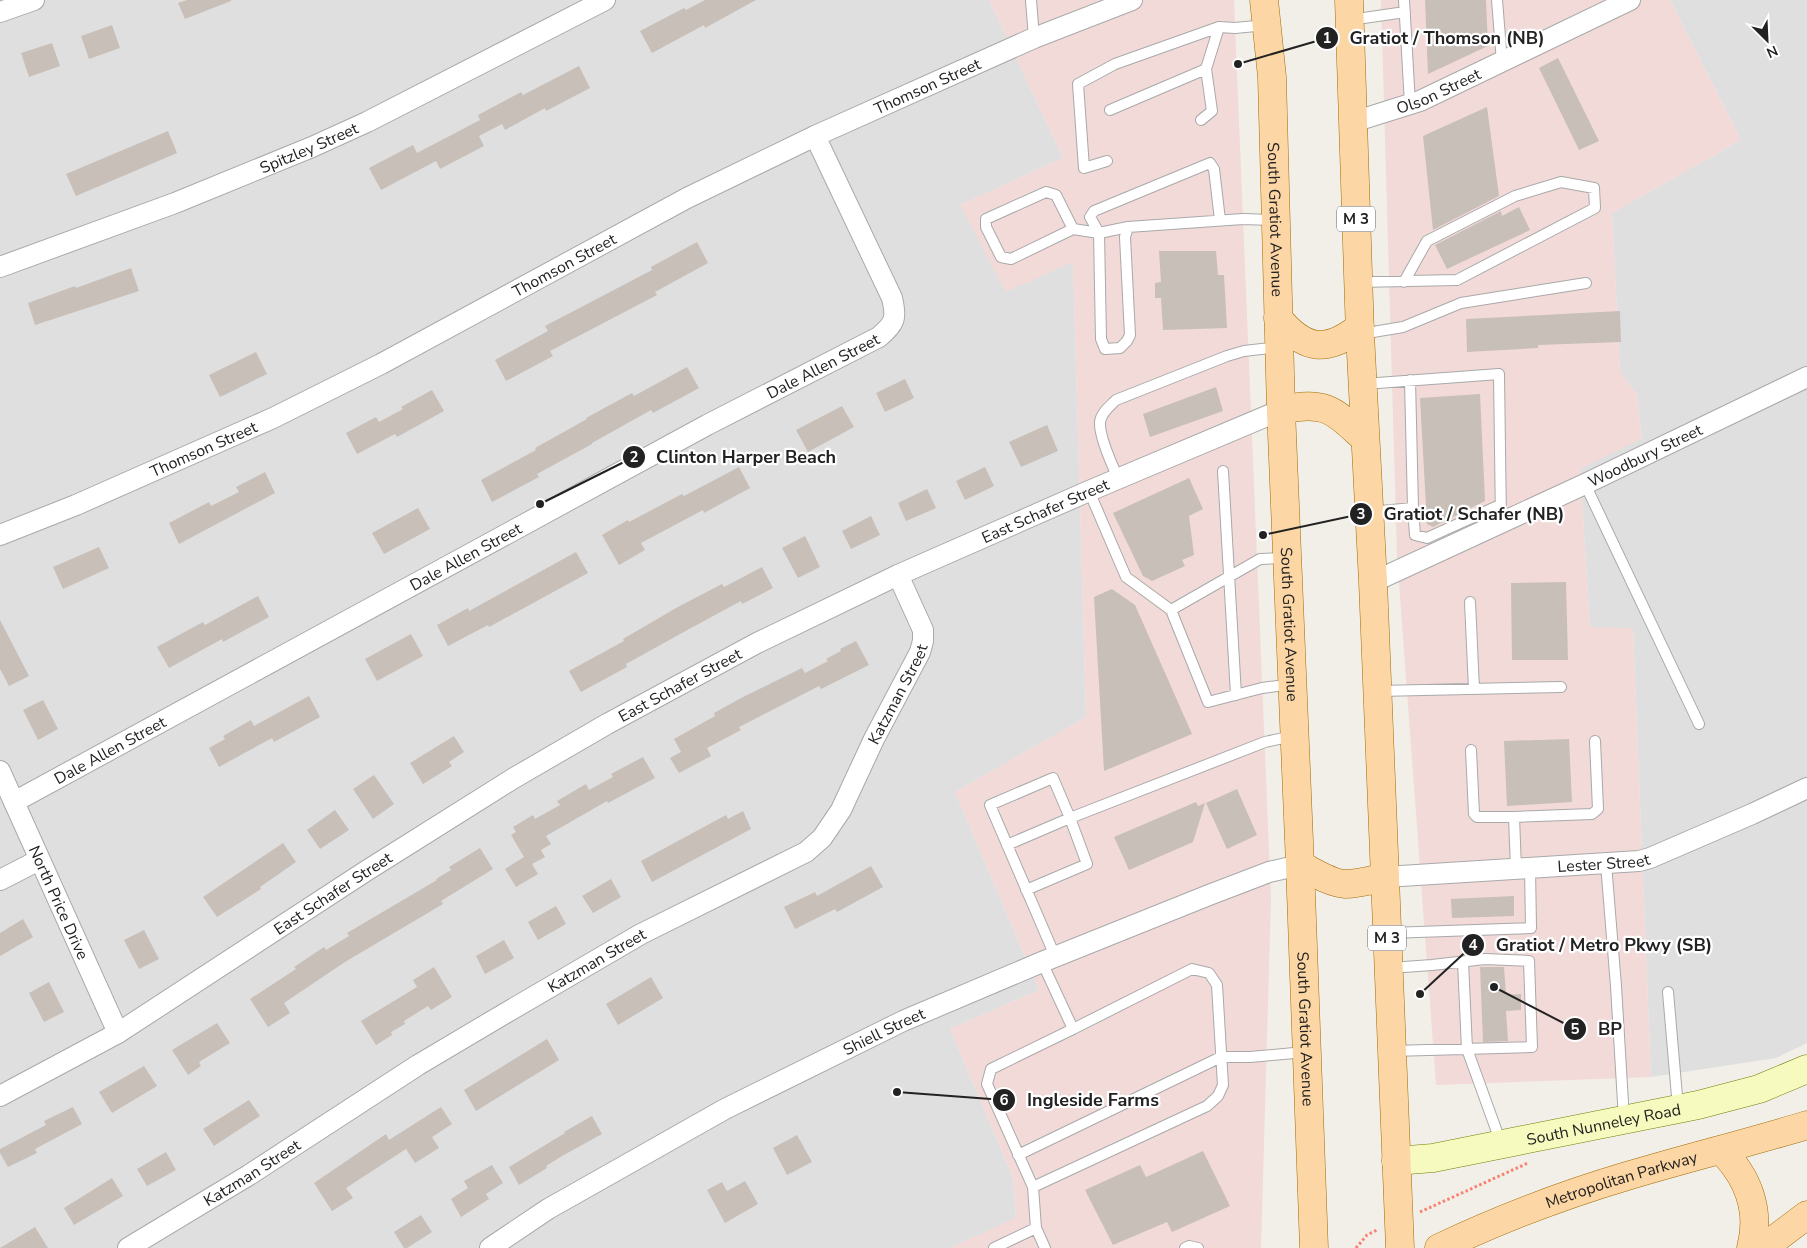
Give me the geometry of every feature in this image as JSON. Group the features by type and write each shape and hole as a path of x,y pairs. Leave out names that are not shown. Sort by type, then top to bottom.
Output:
{"main road":[{"name":"M 3","path":"1349,10 1360,331 1373,582 1400,1248"},
{"name":"South Gratiot Avenue","path":"1265,13 1272,77 1281,410 1314,1248"},
{"path":"1278,318 1290,332 1304,341 1318,345 1332,344 1360,331"},
{"path":"1281,410 1301,405 1318,406 1332,412 1366,439"},
{"path":"1300,865 1344,884 1385,877"},
{"name":"Metropolitan Parkway","path":"1439,1248 1484,1227 1547,1202 1628,1176 1807,1125"},
{"path":"1721,1150 1738,1168 1752,1197 1754,1220 1751,1248"},
{"path":"1762,1248 1807,1215"}],"street":[{"path":"0,12 34,0"},
{"name":"Spitzley Street","path":"0,266 176,203 312,147 367,122 605,0"},
{"name":"Thomson Street","path":"0,535 85,501 272,418 381,364 687,198 815,136 1034,38 1132,0"},
{"name":"Olson Street","path":"1353,122 1420,101 1630,0"},
{"name":"Dale Allen Street","path":"14,802 707,425 879,337 890,327 896,314 892,298 815,136"},
{"name":"Woodbury Street","path":"1373,582 1429,546 1500,514 1585,484 1807,377"},
{"name":"East Schafer Street","path":"0,1096 118,1033 366,871 514,778 607,724 757,643 898,575 1118,478 1281,410"},
{"name":"Katzman Street","path":"128,1248 250,1175 364,1099 488,1023 641,934 806,852 831,827 841,810 874,739 920,652 923,642 923,630 898,575"},
{"name":"North Price Drive","path":"0,771 118,1033"},
{"name":"Lester Street","path":"1385,877 1638,861 1650,858 1752,814 1807,788"},
{"path":"0,880 39,860"},
{"name":"Shiell Street","path":"490,1248 548,1209 725,1109 903,1021 1048,959 1269,872 1300,865"},
{"name":"South Nunneley Road","path":"1396,1160 1432,1158 1678,1109 1759,1088 1807,1069"}],"lane":[{"path":"1031,0 1034,38"},
{"path":"1404,0 1410,104"},
{"path":"1497,0 1502,62"},
{"path":"1349,10 1405,12"},
{"path":"1107,161 1084,168 1078,84 1115,64 1218,27 1234,28 1265,13"},
{"path":"1201,120 1212,111 1206,69 1218,27"},
{"path":"1110,110 1206,69"},
{"path":"1128,227 1125,236 1130,335 1127,342 1120,348 1105,349 1101,339 1099,233 1090,217 1094,211 1210,163 1214,169 1220,220"},
{"path":"1358,282 1404,282 1457,280 1595,208 1594,188 1561,182 1515,196 1427,240 1404,282"},
{"path":"1073,228 1056,195 1046,192 986,219 986,227 1001,257 1011,259 1073,228 1099,233 1128,227 1220,220 1276,220"},
{"path":"1360,331 1403,327 1461,303 1586,283"},
{"path":"1118,478 1105,446 1100,421 1105,410 1116,400 1228,356 1244,351 1279,347"},
{"path":"1363,384 1499,374 1500,514"},
{"path":"1410,380 1415,535 1429,546"},
{"path":"1223,471 1236,694"},
{"path":"1585,484 1699,724"},
{"path":"1089,491 1126,577 1171,610 1208,702 1262,688 1293,684"},
{"path":"1369,512 1413,508"},
{"path":"1171,610 1260,559 1287,558"},
{"path":"1470,602 1474,689"},
{"path":"1377,691 1561,687"},
{"path":"1007,845 1070,818 1265,742 1295,735"},
{"path":"1471,750 1474,814 1480,818 1592,814 1598,809 1595,740"},
{"path":"1026,890 1087,864 1053,778 990,805 1026,890 1073,1029"},
{"path":"1387,933 1531,928 1514,818"},
{"path":"1606,864 1624,1120"},
{"path":"1389,968 1485,959 1529,961 1532,1047 1392,1051"},
{"path":"1463,962 1467,1049 1501,1144"},
{"path":"1033,1187 1207,1106 1218,1096 1223,1085 1217,985 1208,973 1192,969 991,1069 987,1084 1033,1187 1036,1228 1045,1248"},
{"path":"1668,992 1678,1109"},
{"path":"1018,1155 1221,1057 1306,1052"},
{"path":"994,1248 1036,1228"},
{"path":"1185,1248 1189,1246 1198,1248"}],"path":[{"path":"1424,1211 1433,1207"},
{"path":"1356,1248 1367,1235 1375,1231"}],"shaded area":[{"path":"0,0 989,0 1063,158 960,205 1073,261 1086,717 955,792 1039,990 950,1029 1013,1178 1016,1218 951,1248 0,1248"},
{"path":"989,0 1234,0 1271,898 1261,1248 951,1248 1016,1217 1013,1178 950,1029 1039,990 955,792 1086,717 1073,262 1006,292 960,205 1063,158"},
{"path":"1381,0 1670,0 1741,140 1612,213 1620,371 1637,395 1642,439 1580,469 1590,627 1633,628 1651,1077 1436,1085 1397,556"},
{"path":"1670,0 1807,0 1807,1043 1776,1058 1651,1077 1633,628 1590,628 1580,468 1642,438 1637,395 1620,372 1612,213 1741,140"}],"building":[{"path":"187,0 231,1 185,19 178,3"},
{"path":"705,0 756,0 705,28 704,25 652,53 640,31 684,8 686,10"},
{"path":"1425,0 1486,0 1488,46 1428,74"},
{"path":"112,25 120,48 89,59 81,36"},
{"path":"52,43 60,66 29,77 21,53"},
{"path":"1558,58 1599,141 1579,150 1539,68"},
{"path":"579,66 590,88 546,111 545,108 505,130 502,124 479,136 484,146 440,169 436,161 381,190 369,168 413,145 417,153 480,120 478,115 521,92 523,95"},
{"path":"1487,107 1499,196 1433,230 1423,136"},
{"path":"168,131 177,153 76,196 66,174"},
{"path":"1519,207 1530,230 1447,269 1435,245 1501,211 1502,216"},
{"path":"697,242 708,263 655,292 657,295 550,351 553,356 506,381 495,360 548,331 545,326 652,270 651,267"},
{"path":"1159,251 1216,251 1218,275 1224,275 1227,328 1163,330 1161,298 1155,298 1155,283 1161,282"},
{"path":"131,268 139,291 35,325 28,303"},
{"path":"1620,311 1621,342 1538,345 1538,348 1467,352 1466,319"},
{"path":"256,352 267,374 220,397 209,375"},
{"path":"687,367 699,388 653,413 651,410 537,474 539,477 492,502 481,480 536,450 535,448 586,418 632,393 634,396"},
{"path":"905,379 914,398 885,412 876,393"},
{"path":"1216,387 1223,411 1150,437 1143,414"},
{"path":"432,390 444,411 397,437 395,434 357,454 346,433 376,417 379,422"},
{"path":"1480,394 1485,501 1433,527 1427,524 1420,398"},
{"path":"842,406 854,427 808,452 796,430"},
{"path":"1047,425 1058,451 1021,467 1009,442"},
{"path":"739,467 750,488 704,513 703,510 641,543 645,550 619,565 602,535 628,520 629,522 682,494 684,496"},
{"path":"985,467 994,486 965,500 956,481"},
{"path":"265,472 275,493 179,544 169,523 209,502 211,506 239,492 236,487"},
{"path":"1189,478 1203,509 1189,516 1194,555 1182,560 1185,566 1152,581 1143,576 1113,513"},
{"path":"927,489 936,508 906,521 898,503"},
{"path":"418,508 430,529 384,554 372,533"},
{"path":"871,516 880,535 851,549 842,531"},
{"path":"805,536 820,567 798,578 782,548"},
{"path":"99,547 109,568 63,589 53,567"},
{"path":"576,552 588,573 489,627 488,625 448,646 437,625 468,608 469,611"},
{"path":"762,567 773,588 742,604 741,601 680,634 626,664 627,667 581,692 569,671 624,641 623,639 676,608 722,584 724,587"},
{"path":"1566,582 1568,660 1512,660 1511,583"},
{"path":"1112,589 1135,605 1192,734 1104,771 1094,597"},
{"path":"258,596 269,617 223,642 222,639 169,668 157,647 203,622 205,625"},
{"path":"0,620 29,676 9,686 0,669"},
{"path":"411,634 423,656 377,681 365,659"},
{"path":"856,641 869,665 821,689 819,686 739,727 741,730 707,748 711,756 679,773 670,758 681,752 674,739 715,716 714,713 743,697 802,668 805,673 828,661 826,659"},
{"path":"309,696 320,717 274,742 272,738 219,767 209,748 225,739 223,736 251,720 254,726"},
{"path":"43,700 58,729 38,740 23,710"},
{"path":"454,736 464,752 449,762 452,766 423,784 410,763"},
{"path":"1569,739 1572,802 1507,806 1504,741"},
{"path":"643,757 655,778 608,803 607,801 546,836 551,844 541,850 545,857 532,864 538,874 516,887 505,869 524,857 511,835 516,832 513,827 533,815 535,819 560,805 557,801 586,784 589,790 613,777 611,774"},
{"path":"374,775 394,804 373,819 353,789"},
{"path":"1237,789 1257,835 1227,849 1206,803"},
{"path":"1196,802 1198,806 1205,803 1193,842 1129,870 1114,837"},
{"path":"335,810 349,830 320,849 307,830"},
{"path":"743,811 751,829 652,882 641,861 726,815 728,819"},
{"path":"283,843 296,862 260,887 261,889 217,917 203,897"},
{"path":"480,848 493,869 441,901 443,904 345,962 284,1003 290,1013 268,1027 250,999 296,969 294,967 324,947 326,950 349,936 347,933 437,880 451,870 449,867"},
{"path":"871,866 883,887 837,912 835,909 795,929 784,907 815,892 817,896"},
{"path":"611,879 621,897 593,913 582,896"},
{"path":"1514,896 1514,916 1452,918 1451,899"},
{"path":"556,906 566,924 538,940 528,922"},
{"path":"23,919 33,937 0,956 0,933"},
{"path":"144,930 159,959 139,969 124,940"},
{"path":"504,940 514,958 485,974 476,956"},
{"path":"434,967 452,997 431,1010 428,1006 404,1021 405,1024 391,1032 392,1035 376,1045 361,1021 417,987 413,980"},
{"path":"1480,967 1504,967 1506,995 1521,994 1521,1010 1506,1011 1508,1041 1483,1042"},
{"path":"651,977 663,998 618,1025 606,1004"},
{"path":"49,982 64,1012 44,1022 29,993"},
{"path":"217,1023 230,1043 199,1062 201,1066 188,1075 172,1050"},
{"path":"547,1039 559,1060 476,1111 464,1090"},
{"path":"144,1066 157,1086 112,1113 99,1092"},
{"path":"249,1100 260,1116 214,1146 203,1129"},
{"path":"73,1107 82,1124 35,1149 37,1153 8,1167 0,1153 0,1149 46,1125 44,1121"},
{"path":"441,1107 452,1124 432,1137 439,1148 415,1163 406,1149 346,1188 353,1198 332,1211 314,1183 386,1134 389,1140"},
{"path":"592,1116 602,1134 562,1156 546,1166 547,1168 519,1185 509,1167"},
{"path":"797,1135 812,1162 787,1175 773,1148"},
{"path":"1203,1151 1230,1206 1172,1232 1167,1222 1113,1245 1085,1190 1140,1165 1146,1177"},
{"path":"166,1152 176,1170 147,1186 137,1169"},
{"path":"492,1165 503,1183 486,1194 489,1199 461,1217 451,1199 468,1188 464,1181"},
{"path":"112,1178 123,1196 74,1225 64,1208"},
{"path":"745,1181 758,1204 725,1223 707,1190 722,1182 727,1191"},
{"path":"421,1215 432,1232 404,1248 394,1232"},
{"path":"35,1227 48,1248 0,1248"}],"place":[{"name":"Gratiot / Thomson (NB)","path":"1238,64"},
{"name":"Clinton Harper Beach","path":"540,504"},
{"name":"Gratiot / Schafer (NB)","path":"1263,535"},
{"name":"BP","path":"1494,987"},
{"name":"Gratiot / Metro Pkwy (SB)","path":"1420,994"},
{"name":"Ingleside Farms","path":"897,1092"}]}
